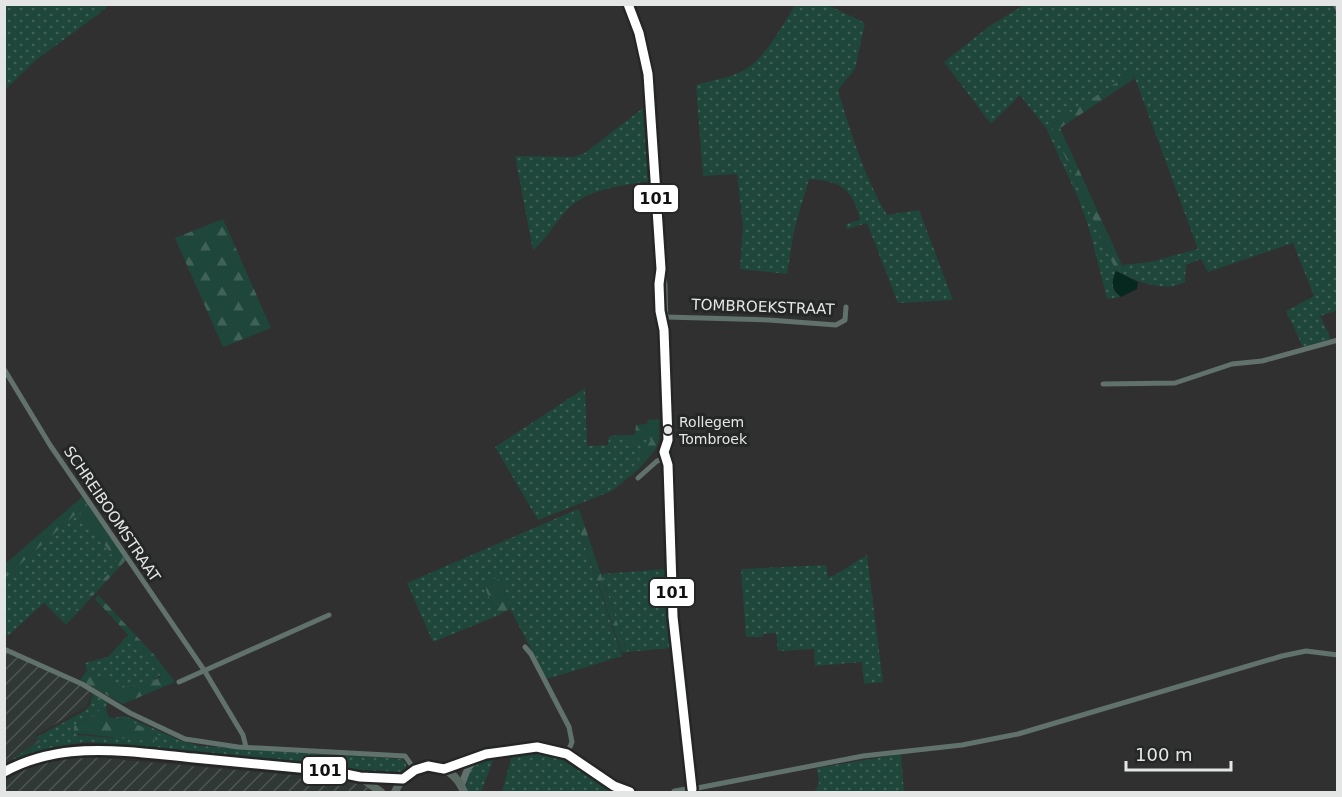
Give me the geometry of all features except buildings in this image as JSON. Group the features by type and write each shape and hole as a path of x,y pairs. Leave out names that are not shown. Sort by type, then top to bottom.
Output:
{"main road":[{"path":"4,772 67,750 100,749 332,771 385,781 403,778 415,770 428,766 444,770 454,776 463,789"},
{"path":"360,777 381,792"},
{"path":"395,792 403,778"}],"street":[{"path":"628,4 639,33 647,66 666,317 664,330"},
{"path":"1335,4 1338,10"},
{"path":"662,269 658,284 664,330 668,440 664,450 664,459 668,465 673,617 692,789"},
{"name":"TOMBROEKSTRAAT","path":"666,317 769,320 836,325 845,321 846,307"},
{"path":"1103,384 1175,383 1232,364 1262,361 1338,340"},
{"name":"SCHREIBOOMSTRAAT","path":"4,369 51,445 204,670 243,735 246,747"},
{"path":"638,478 664,459"},
{"path":"179,682 329,615"},
{"path":"525,647 531,654 569,726 572,742 567,754"},
{"path":"4,649 82,684 130,714 176,736 201,743 398,756 407,758 415,770"},
{"path":"675,792 863,756 978,742 1018,734 1282,656 1306,651 1338,654"},
{"path":"444,770 478,757 514,749 537,747 567,754 614,786 630,792"},
{"path":"463,789 468,768 478,757"}],"shaded area":[{"path":"1116,271 1138,282 1137,289 1121,297 1113,286"},
{"path":"5,650 86,688 91,693 87,706 36,735 40,741 59,737 65,755 326,778 363,785 377,792 5,792"}],"green space":[{"path":"5,4 108,5 36,60 5,90"},
{"path":"795,5 828,5 865,23 855,69 838,90 848,122 865,170 887,215 919,210 953,300 898,303 867,223 847,229 846,224 860,220 849,193 837,184 820,180 809,179 794,231 787,274 740,269 743,225 737,174 703,176 696,85 734,75 753,64 774,40"},
{"path":"1024,5 1332,5 1338,15 1338,310 1320,316 1331,339 1303,347 1286,311 1314,296 1293,243 1208,272 1201,259 1186,265 1185,282 1177,285 1150,284 1116,271 1114,291 1121,297 1107,299 1089,228 1079,200 1046,128 1020,95 991,124 944,62 991,25","holes":["1133,73 1198,249 1150,262 1122,265 1116,271 1051,125"]},
{"path":"1133,72 1134,79 1060,128 1122,265 1116,271 1051,125"},
{"path":"643,108 648,181 604,190 574,203 533,250 515,156 574,157 585,153"},
{"path":"223,219 271,328 223,347 175,238"},
{"path":"585,388 587,446 608,445 609,436 624,435 624,442 646,436 651,440 636,464 640,468 612,491 538,520 495,447"},
{"path":"659,419 657,446 640,468 636,464 651,440 646,436 641,441 624,443 624,435 635,435 636,425 647,424 648,420"},
{"path":"82,497 126,560 66,625 64,623 118,563 79,511 5,578 4,565"},
{"path":"579,509 627,652 622,653 573,511"},
{"path":"79,511 118,563 64,623 44,603 8,636 5,634 4,578"},
{"path":"573,511 622,656 547,679 510,609 502,583 486,590 497,616 433,642 407,583"},
{"path":"867,555 883,682 864,684 862,662 815,666 814,649 778,651 776,633 763,634 763,637 746,637 741,569 826,565 828,577"},
{"path":"667,569 671,648 627,652 601,574"},
{"path":"497,578 502,583 510,609 497,616 486,590 488,580"},
{"path":"98,595 156,657 175,682 123,704 80,680 87,671 126,689 153,681 160,677 161,673 159,668 95,599"},
{"path":"129,634 159,668 161,673 158,677 150,682 126,689 87,671 85,663 108,657"},
{"path":"93,693 107,701 106,710 102,708 89,720 80,722 77,735 113,738 124,720 113,718 124,716 179,740 199,746 402,759 406,768 396,775 383,778 325,764 88,742 56,746 11,760 40,741 37,737 86,710"},
{"path":"102,708 106,710 109,717 134,723 163,737 162,741 153,739 153,742 74,733 74,726 89,720"},
{"path":"540,752 568,762 610,789 609,792 502,792 512,755"},
{"path":"901,754 904,792 814,792 819,784 817,768"},
{"path":"494,758 481,792 468,792 467,780 470,770 479,762"}],"transit line":[{"name":"101","path":"628,4 639,33 648,74 661,269 660,311 664,330 668,440 664,452 668,465 673,617 692,789"},
{"name":"101","path":"4,772 50,755 97,750 331,771 360,777 403,779 415,770 428,766 444,769 486,754 537,747 567,754 614,786 630,792"}],"place":[{"name":"Rollegem Tombroek","path":"668,430"}]}
